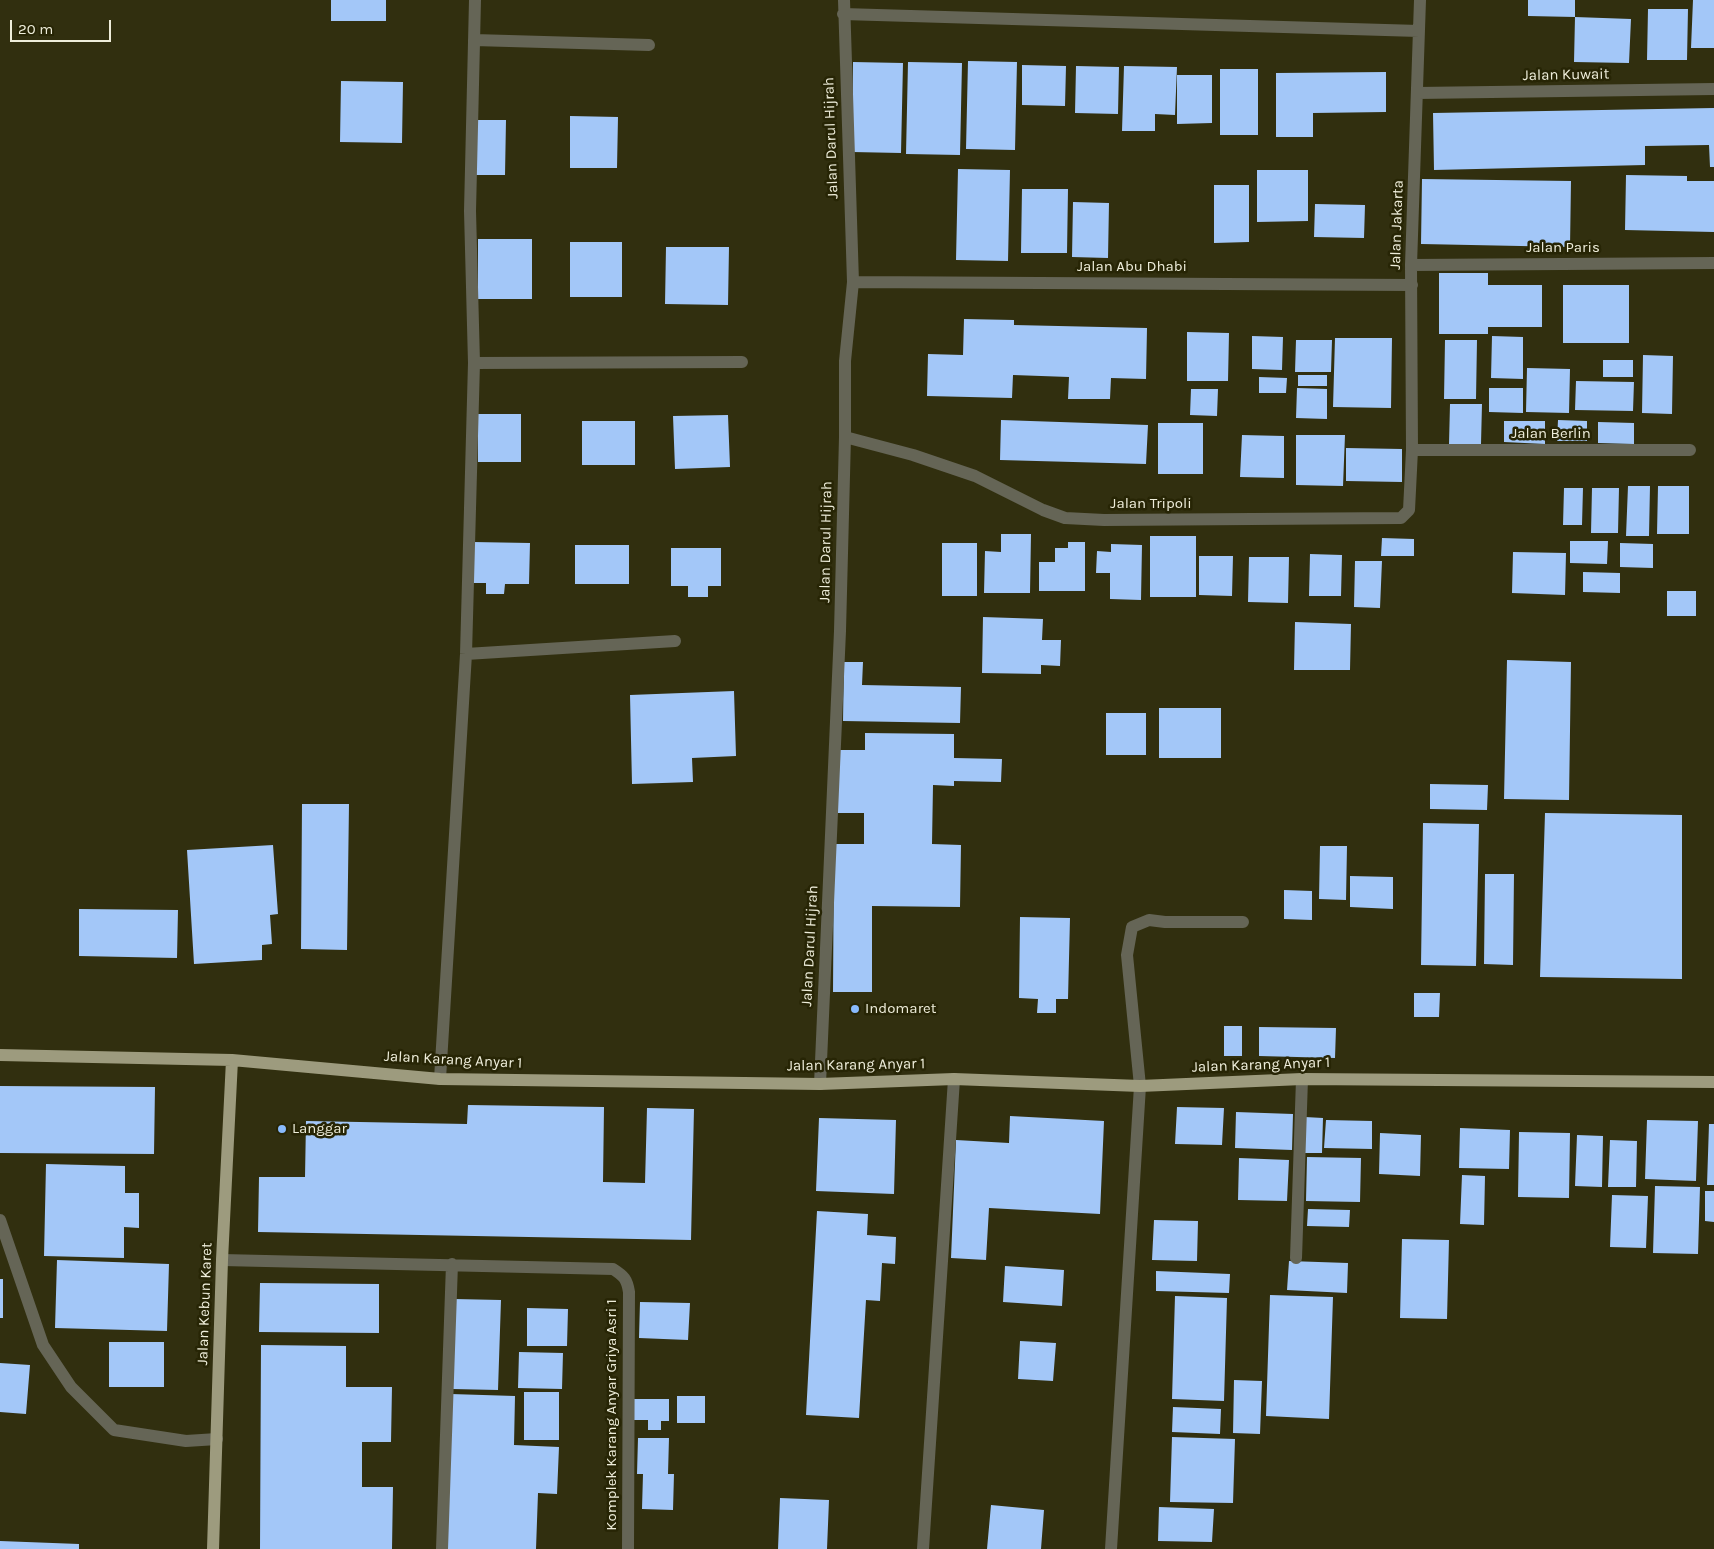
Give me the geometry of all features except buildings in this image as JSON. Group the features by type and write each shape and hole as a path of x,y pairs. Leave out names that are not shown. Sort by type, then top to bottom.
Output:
{"main road":[{"name":"Jalan Karang Anyar 1","path":"0,1055 232,1060 440,1078 820,1084 954,1079 1140,1086 1302,1078 1714,1082"},
{"name":"Jalan Kebun Karet","path":"213,1549 222,1260 232,1060"}],"street":[{"path":"440,1078 466,654 474,363 470,211 475,0"},
{"name":"Jalan Darul Hijrah","path":"820,1084 840,631 845,361 853,282 844,0"},
{"name":"Jalan Jakarta","path":"1412,450 1411,264 1420,0"},
{"path":"843,14 1419,32"},
{"path":"474,40 649,45"},
{"name":"Jalan Kuwait","path":"1418,93 1714,89"},
{"name":"Jalan Paris","path":"1411,264 1714,263"},
{"name":"Jalan Abu Dhabi","path":"853,282 1412,285"},
{"path":"474,363 742,362"},
{"name":"Jalan Tripoli","path":"845,437 913,455 975,476 1050,513 1065,518 1104,520 1401,518 1409,510 1412,450"},
{"name":"Jalan Berlin","path":"1412,450 1690,450"},
{"path":"466,654 675,641"},
{"path":"1111,1549 1140,1086 1127,955 1132,928 1149,920 1165,922 1243,922"},
{"path":"1296,1258 1302,1078"},
{"path":"922,1549 954,1079"},
{"path":"0,1220 43,1344 77,1394 114,1430 186,1441 217,1439"},
{"name":"Komplek Karang Anyar Griya Asri 1","path":"222,1260 613,1269 627,1280 628,1549"},
{"path":"442,1549 452,1264"}],"place":[{"name":"Indomaret","path":"855,1009"},
{"name":"Langgar","path":"282,1129"}]}
